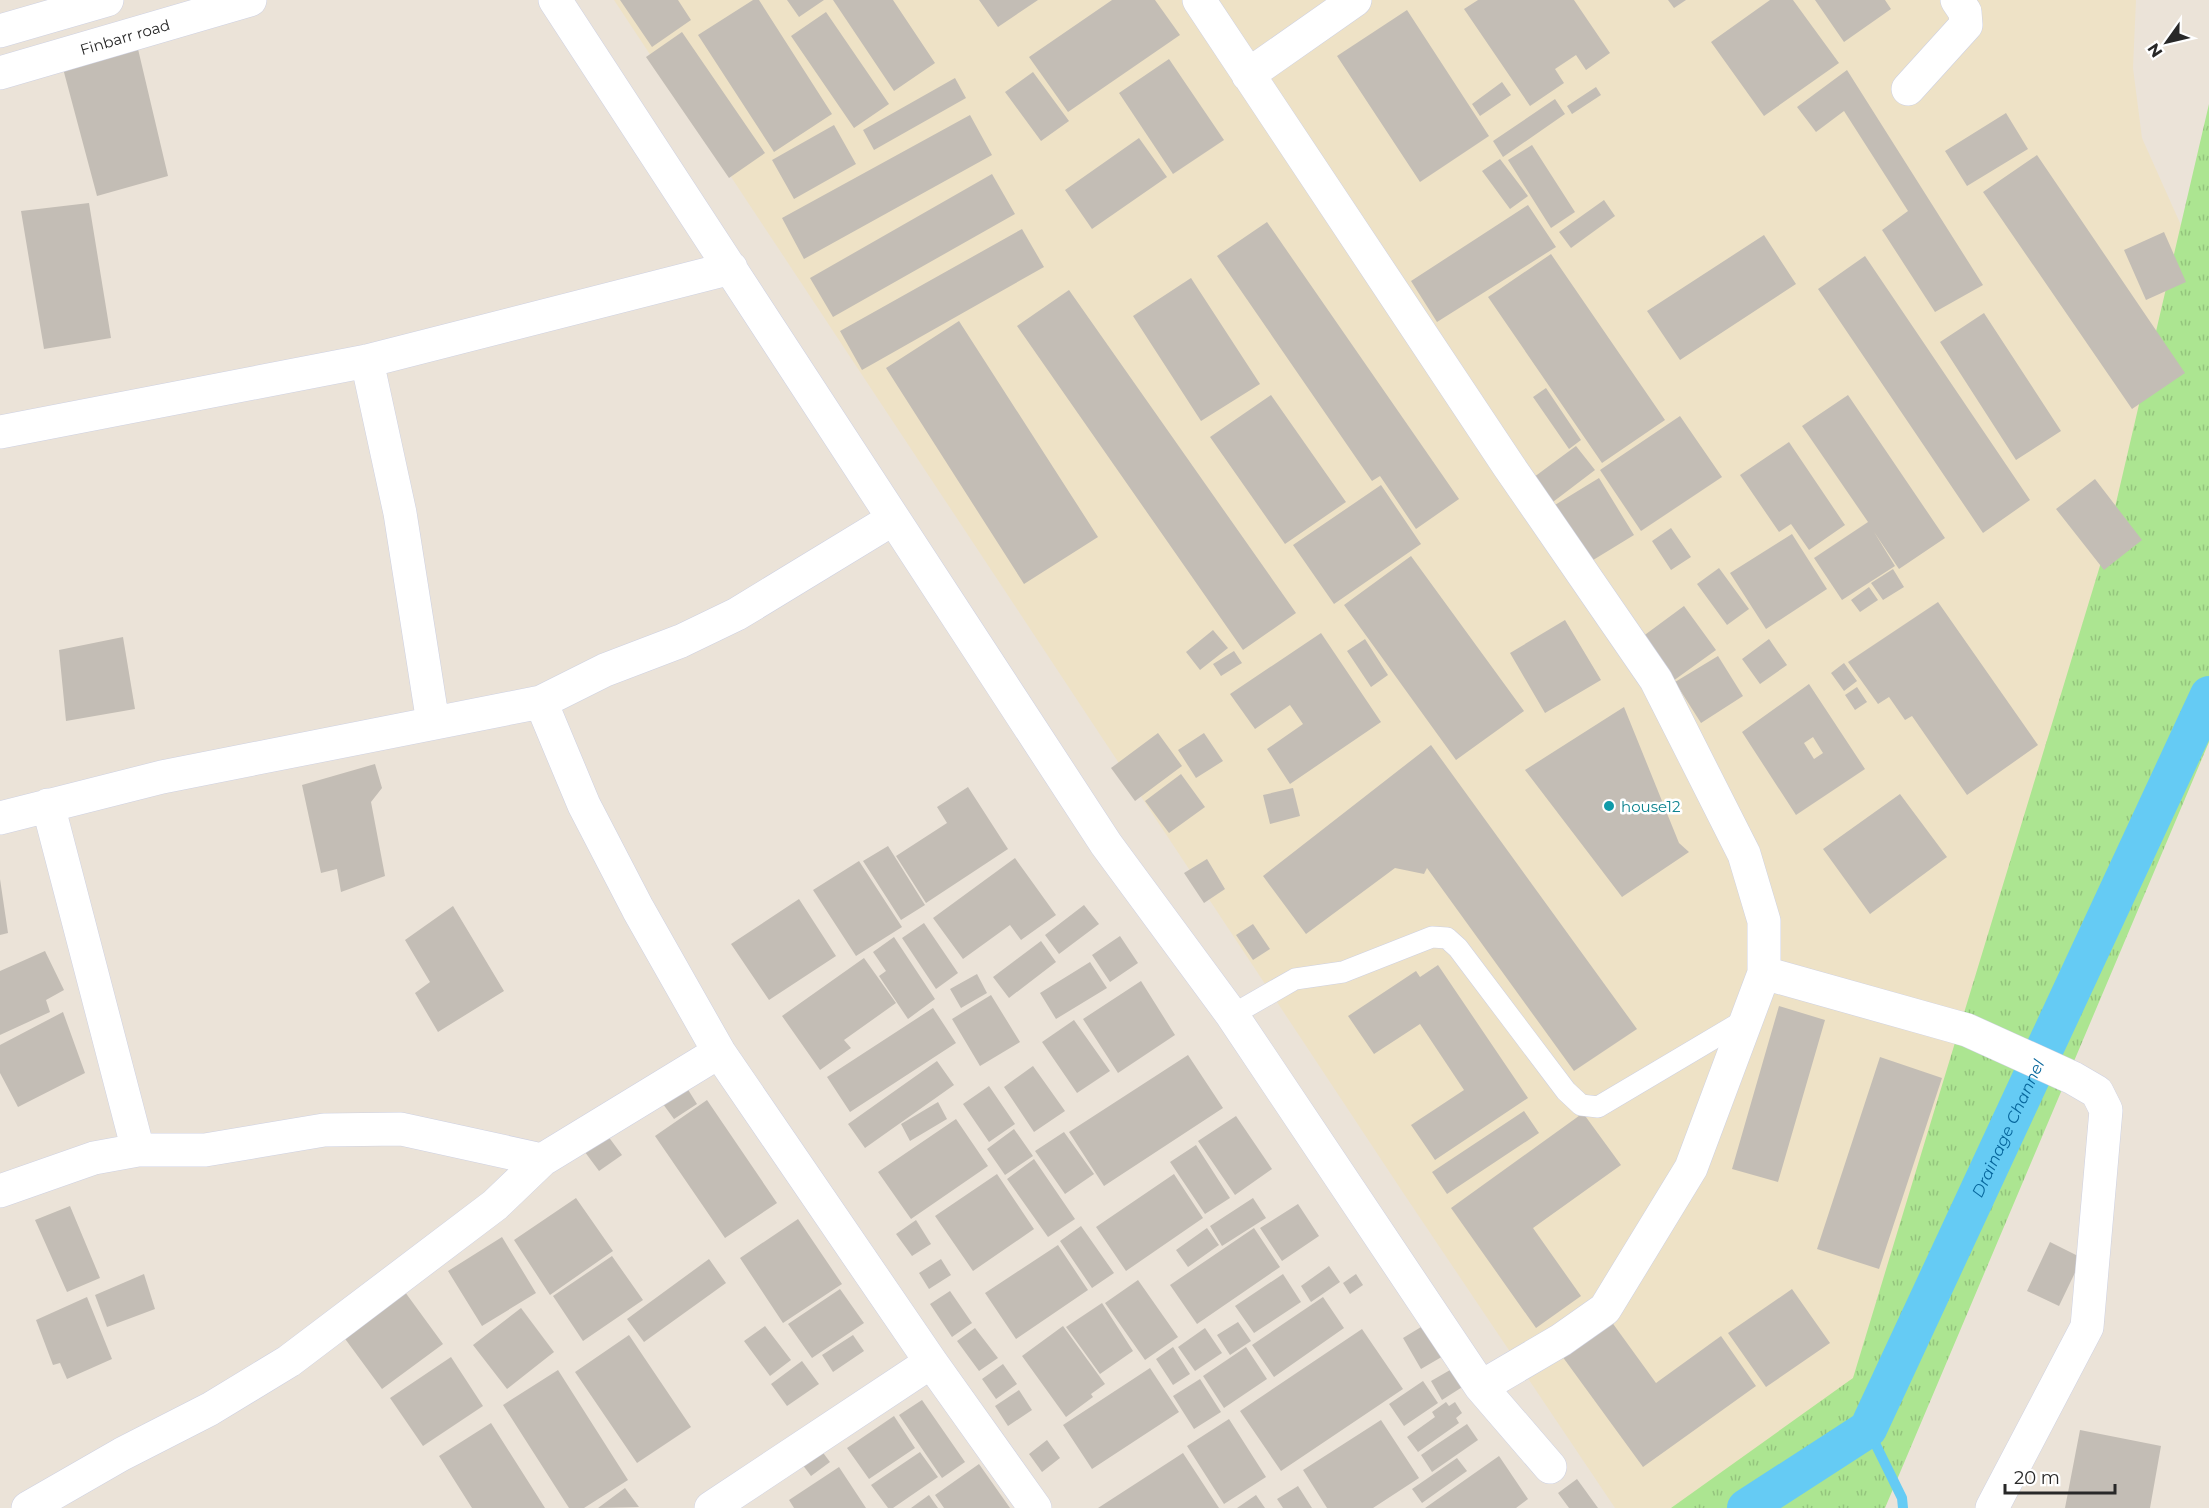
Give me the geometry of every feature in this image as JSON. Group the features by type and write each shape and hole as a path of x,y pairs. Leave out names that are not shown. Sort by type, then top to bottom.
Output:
{"street":[{"path":"0,31 107,0"},
{"name":"Finbarr road","path":"0,73 250,0"},
{"path":"555,0 1106,844 1232,1015 1481,1387 1550,1467"},
{"path":"1199,0 1656,680 1744,854 1764,921 1764,973 1691,1168 1605,1309 1561,1340 1481,1387"},
{"path":"1248,75 1354,0"},
{"path":"1908,89 1966,25 1965,12 1957,0"},
{"path":"0,432 367,361 730,268"},
{"path":"367,361 400,513 433,723"},
{"path":"0,818 162,777 541,702 605,670 681,641 737,614 893,519"},
{"path":"541,702 584,805 632,899 719,1052 931,1362 1035,1508"},
{"path":"48,805 138,1150"},
{"path":"1764,973 1967,1030 2073,1078 2097,1092 2106,1110 2088,1327 1992,1508"},
{"path":"28,1508 122,1454 210,1409 289,1361 495,1204 542,1160 719,1052"},
{"path":"0,1191 94,1158 138,1150 205,1149 324,1130 400,1129 542,1160"},
{"path":"711,1508 931,1362"}],"lane":[{"path":"1232,1015 1295,979 1343,972 1432,937 1447,938 1458,948 1566,1091 1581,1105 1598,1107 1748,1018"}],"shaded area":[{"path":"614,0 2136,0 2133,68 2142,138 2209,288 1858,1408 1690,1508 1615,1508 1404,1194"}],"green space":[{"path":"2209,104 2209,742 1885,1508 1671,1508 1853,1378 2106,546"}],"building":[{"path":"620,0 678,0 691,20 652,47"},
{"path":"753,0 759,0 832,114 774,152 698,35"},
{"path":"787,0 824,0 799,17"},
{"path":"833,0 893,0 935,63 894,91"},
{"path":"979,0 1038,0 998,27"},
{"path":"1112,0 1155,0 1180,35 1068,112 1029,57"},
{"path":"1478,0 1574,0 1610,53 1586,70 1576,55 1555,69 1564,83 1530,106 1464,9"},
{"path":"1668,0 1686,0 1674,8"},
{"path":"1770,0 1793,0 1839,63 1764,116 1711,42"},
{"path":"1815,0 1885,0 1891,9 1844,42"},
{"path":"1407,10 1489,136 1420,182 1337,56"},
{"path":"826,12 889,104 854,128 791,36"},
{"path":"682,32 765,153 729,178 646,57"},
{"path":"138,49 168,176 97,196 61,61"},
{"path":"1169,59 1224,140 1173,174 1119,93"},
{"path":"1847,70 1983,285 1935,312 1882,230 1908,211 1844,111 1816,132 1797,107"},
{"path":"1033,72 1069,121 1041,141 1005,92"},
{"path":"955,78 966,98 874,150 863,130"},
{"path":"1502,82 1511,95 1480,116 1472,104"},
{"path":"1596,87 1601,95 1572,114 1567,106"},
{"path":"1555,99 1565,114 1503,157 1493,141"},
{"path":"2006,113 2028,149 1967,186 1945,151"},
{"path":"970,115 992,155 804,259 782,218"},
{"path":"834,125 856,164 794,199 772,160"},
{"path":"1139,138 1167,177 1092,229 1065,190"},
{"path":"1532,145 1575,212 1551,228 1508,160"},
{"path":"2037,155 2185,373 2132,409 1983,192"},
{"path":"1500,159 1528,196 1510,209 1482,171"},
{"path":"992,174 1015,214 833,317 810,278"},
{"path":"1604,200 1615,216 1571,248 1559,232"},
{"path":"89,203 111,338 44,349 21,211"},
{"path":"1528,205 1556,247 1437,322 1411,281"},
{"path":"1267,222 1459,499 1416,529 1380,476 1372,481 1217,256"},
{"path":"1022,229 1044,267 862,370 840,331"},
{"path":"2164,232 2186,282 2146,300 2124,250"},
{"path":"1764,235 1796,284 1680,360 1647,311"},
{"path":"1551,254 1665,420 1602,463 1488,297"},
{"path":"1865,256 2030,500 1983,533 1818,289"},
{"path":"1191,278 1260,384 1201,421 1133,316"},
{"path":"1069,290 1296,613 1243,650 1017,326"},
{"path":"1984,313 2061,431 2016,460 1940,342"},
{"path":"959,321 1098,537 1024,584 886,368"},
{"path":"1546,388 1581,440 1569,449 1533,397"},
{"path":"1271,395 1346,502 1285,544 1210,437"},
{"path":"1848,395 1945,538 1899,569 1874,532 1895,566 1842,600 1814,558 1868,522 1802,426"},
{"path":"1680,416 1722,477 1641,531 1600,470"},
{"path":"1789,442 1845,525 1809,550 1791,524 1779,532 1740,475"},
{"path":"1576,446 1595,470 1545,508 1526,483"},
{"path":"1599,478 1634,535 1585,565 1550,508"},
{"path":"2095,479 2142,540 2104,570 2056,509"},
{"path":"1381,485 1421,544 1334,604 1293,545"},
{"path":"1671,528 1691,557 1671,570 1652,541"},
{"path":"1792,534 1827,589 1766,629 1730,573"},
{"path":"1411,556 1524,711 1456,760 1344,605"},
{"path":"1719,568 1749,609 1727,625 1697,584"},
{"path":"1893,569 1904,587 1883,600 1871,583"},
{"path":"1869,587 1878,600 1860,612 1851,600"},
{"path":"1938,602 2038,745 1967,795 1912,716 1905,720 1889,697 1878,704 1848,662"},
{"path":"1684,606 1716,650 1673,681 1642,637"},
{"path":"1565,620 1601,680 1545,713 1510,653"},
{"path":"1213,630 1228,648 1200,670 1186,652"},
{"path":"1321,633 1381,722 1290,784 1267,749 1303,724 1290,705 1255,729 1230,694"},
{"path":"123,637 135,709 66,721 59,650"},
{"path":"1365,639 1388,675 1371,687 1347,651"},
{"path":"1769,639 1787,665 1760,684 1742,659"},
{"path":"1234,651 1242,663 1221,676 1213,664"},
{"path":"1718,656 1743,696 1701,723 1675,682"},
{"path":"1844,663 1857,681 1844,691 1831,673"},
{"path":"1809,684 1865,769 1796,815 1742,732","holes":["1813,737 1823,753 1814,759 1804,743"]},
{"path":"1857,687 1867,702 1855,710 1845,695"},
{"name":"house12","path":"1624,707 1679,843 1689,852 1622,897 1525,770"},
{"path":"1158,733 1182,766 1135,801 1111,768"},
{"path":"1204,733 1223,761 1196,778 1178,750"},
{"path":"1431,745 1637,1029 1574,1071 1427,868 1424,874 1395,868 1306,934 1263,876"},
{"path":"375,764 382,788 371,802 385,876 341,892 337,869 321,873 302,785"},
{"path":"1181,774 1205,807 1169,833 1145,801"},
{"path":"968,787 1008,849 926,903 896,856 947,823 937,807"},
{"path":"1293,788 1300,816 1270,824 1263,795"},
{"path":"1900,794 1947,857 1870,914 1823,849"},
{"path":"888,846 925,905 901,920 863,861"},
{"path":"1015,858 1056,915 1021,940 1010,925 963,959 933,918"},
{"path":"1207,859 1225,889 1204,903 1184,873"},
{"path":"859,861 902,927 856,956 813,890"},
{"path":"0,879 8,933 0,935"},
{"path":"799,899 836,956 769,1000 731,944"},
{"path":"1084,905 1099,924 1059,954 1045,935"},
{"path":"453,906 504,991 438,1032 415,993 430,982 405,940"},
{"path":"924,923 958,973 936,989 902,938"},
{"path":"1253,924 1270,949 1253,960 1236,935"},
{"path":"1120,936 1138,963 1110,982 1092,955"},
{"path":"894,937 935,999 908,1019 879,976 886,971 873,952"},
{"path":"1041,941 1056,962 1009,998 993,977"},
{"path":"45,951 64,990 46,1000 50,1012 0,1035 0,971"},
{"path":"864,958 896,1003 844,1040 851,1048 820,1070 782,1016"},
{"path":"1090,962 1107,988 1056,1019 1040,993"},
{"path":"1438,965 1528,1098 1435,1160 1411,1125 1464,1090 1420,1024 1374,1054 1348,1016 1416,971 1420,977"},
{"path":"977,974 987,993 961,1008 950,989"},
{"path":"1141,981 1175,1035 1118,1073 1083,1019"},
{"path":"991,995 1020,1042 980,1066 952,1019"},
{"path":"1779,1006 1825,1020 1778,1182 1732,1169"},
{"path":"933,1008 956,1043 850,1112 827,1077"},
{"path":"63,1012 85,1073 18,1107 0,1073 0,1045"},
{"path":"1074,1020 1110,1071 1077,1093 1042,1042"},
{"path":"1188,1055 1223,1108 1104,1186 1069,1132"},
{"path":"1880,1057 1942,1078 1879,1269 1817,1249"},
{"path":"937,1061 954,1085 865,1148 848,1124"},
{"path":"1033,1066 1065,1111 1034,1132 1004,1087"},
{"path":"989,1086 1015,1124 989,1142 963,1104"},
{"path":"687,1088 697,1104 674,1119 663,1104"},
{"path":"707,1100 777,1203 725,1238 655,1136"},
{"path":"938,1102 947,1119 910,1141 901,1124"},
{"path":"1524,1111 1539,1133 1447,1194 1432,1172"},
{"path":"1583,1113 1621,1165 1533,1228 1581,1296 1536,1328 1451,1208"},
{"path":"1236,1116 1272,1169 1235,1195 1198,1141"},
{"path":"956,1119 988,1166 911,1219 878,1172"},
{"path":"602,1128 622,1155 599,1171 579,1144"},
{"path":"1014,1129 1033,1156 1005,1175 987,1149"},
{"path":"1064,1132 1094,1174 1065,1194 1035,1151"},
{"path":"1196,1145 1230,1198 1205,1214 1170,1162"},
{"path":"1034,1159 1075,1219 1048,1237 1007,1179"},
{"path":"997,1174 1034,1229 973,1271 935,1216"},
{"path":"1174,1174 1203,1218 1126,1271 1096,1227"},
{"path":"576,1198 613,1251 550,1295 514,1240"},
{"path":"1253,1198 1266,1218 1222,1246 1210,1226"},
{"path":"1298,1204 1319,1236 1282,1261 1260,1228"},
{"path":"70,1206 100,1278 67,1292 35,1220"},
{"path":"798,1219 842,1284 783,1323 740,1258"},
{"path":"916,1220 931,1244 912,1256 896,1234"},
{"path":"1081,1226 1114,1273 1092,1288 1060,1241"},
{"path":"1207,1228 1219,1245 1188,1267 1176,1250"},
{"path":"1254,1228 1280,1267 1197,1324 1170,1285"},
{"path":"502,1237 536,1293 482,1326 448,1271"},
{"path":"2050,1242 2082,1258 2059,1306 2027,1291"},
{"path":"1058,1245 1088,1290 1016,1339 985,1293"},
{"path":"612,1256 643,1300 583,1341 553,1296"},
{"path":"709,1259 726,1283 644,1342 627,1319"},
{"path":"941,1259 951,1275 929,1289 919,1273"},
{"path":"1329,1266 1340,1282 1311,1302 1301,1286"},
{"path":"144,1274 155,1309 107,1327 95,1295"},
{"path":"1283,1274 1301,1302 1254,1333 1235,1306"},
{"path":"1356,1274 1363,1285 1350,1294 1343,1283"},
{"path":"1138,1280 1178,1337 1145,1360 1105,1303"},
{"path":"840,1289 864,1323 812,1358 788,1324"},
{"path":"1792,1289 1830,1343 1766,1387 1728,1333"},
{"path":"950,1291 972,1323 952,1337 930,1304"},
{"path":"405,1292 443,1344 382,1389 343,1336"},
{"path":"87,1297 112,1359 67,1379 60,1363 53,1365 36,1320"},
{"path":"1323,1297 1344,1328 1274,1377 1252,1345"},
{"path":"1102,1303 1133,1351 1100,1374 1066,1327"},
{"path":"521,1308 554,1352 507,1389 473,1345"},
{"path":"1611,1321 1656,1383 1721,1336 1756,1386 1643,1467 1562,1356"},
{"path":"1238,1322 1251,1341 1230,1355 1217,1335"},
{"path":"1426,1324 1445,1355 1421,1369 1403,1338"},
{"path":"765,1326 791,1360 770,1376 744,1341"},
{"path":"1063,1326 1105,1384 1091,1394 1093,1397 1066,1417 1022,1356"},
{"path":"975,1328 998,1358 979,1371 957,1341"},
{"path":"1205,1328 1222,1353 1195,1371 1178,1347"},
{"path":"1362,1329 1403,1389 1281,1471 1240,1411"},
{"path":"629,1335 691,1427 637,1463 575,1372"},
{"path":"853,1335 864,1351 833,1372 822,1355"},
{"path":"1173,1347 1190,1374 1173,1385 1156,1359"},
{"path":"1246,1347 1267,1379 1224,1408 1203,1376"},
{"path":"451,1357 483,1406 423,1446 390,1398"},
{"path":"802,1361 819,1384 787,1406 771,1384"},
{"path":"1003,1364 1017,1384 996,1399 982,1379"},
{"path":"1457,1366 1467,1384 1442,1400 1431,1381"},
{"path":"1150,1368 1179,1412 1092,1469 1063,1425"},
{"path":"558,1370 628,1480 584,1508 569,1508 503,1405"},
{"path":"1200,1379 1221,1412 1194,1429 1173,1396"},
{"path":"1423,1381 1438,1403 1404,1426 1389,1404"},
{"path":"1019,1390 1032,1410 1008,1426 995,1406"},
{"path":"922,1400 965,1462 942,1478 899,1415"},
{"path":"1446,1402 1449,1406 1455,1402 1462,1413 1456,1418 1459,1423 1418,1452 1407,1437 1435,1417 1432,1412"},
{"path":"894,1416 915,1448 869,1479 847,1448"},
{"path":"1229,1419 1266,1477 1224,1504 1187,1446"},
{"path":"1381,1420 1419,1478 1373,1508 1327,1508 1303,1470"},
{"path":"491,1423 545,1508 472,1508 439,1456"},
{"path":"1467,1424 1478,1440 1432,1472 1421,1455"},
{"path":"2080,1430 2161,1446 2150,1508 2065,1508"},
{"path":"1047,1440 1060,1458 1042,1472 1029,1454"},
{"path":"818,1446 830,1462 811,1476 799,1460"},
{"path":"920,1452 938,1477 893,1508 888,1508 871,1485"},
{"path":"1183,1453 1219,1508 1098,1508"},
{"path":"1499,1456 1528,1499 1516,1508 1425,1508"},
{"path":"1457,1458 1467,1471 1422,1503 1412,1489"},
{"path":"979,1464 1010,1508 944,1508 935,1495"},
{"path":"839,1467 866,1508 794,1508 789,1500"},
{"path":"1577,1479 1598,1508 1569,1508 1558,1493"},
{"path":"1298,1486 1312,1508 1283,1508 1277,1499"},
{"path":"625,1488 639,1507 598,1508"},
{"path":"929,1495 938,1508 911,1508"},
{"path":"1256,1495 1265,1508 1237,1508"}],"waterway":[{"name":"Drainage Channel","path":"1746,1508 1868,1429 2209,695"},
{"path":"1868,1429 1902,1498 1903,1508"}],"place":[{"name":"house12","path":"1609,806"}]}
